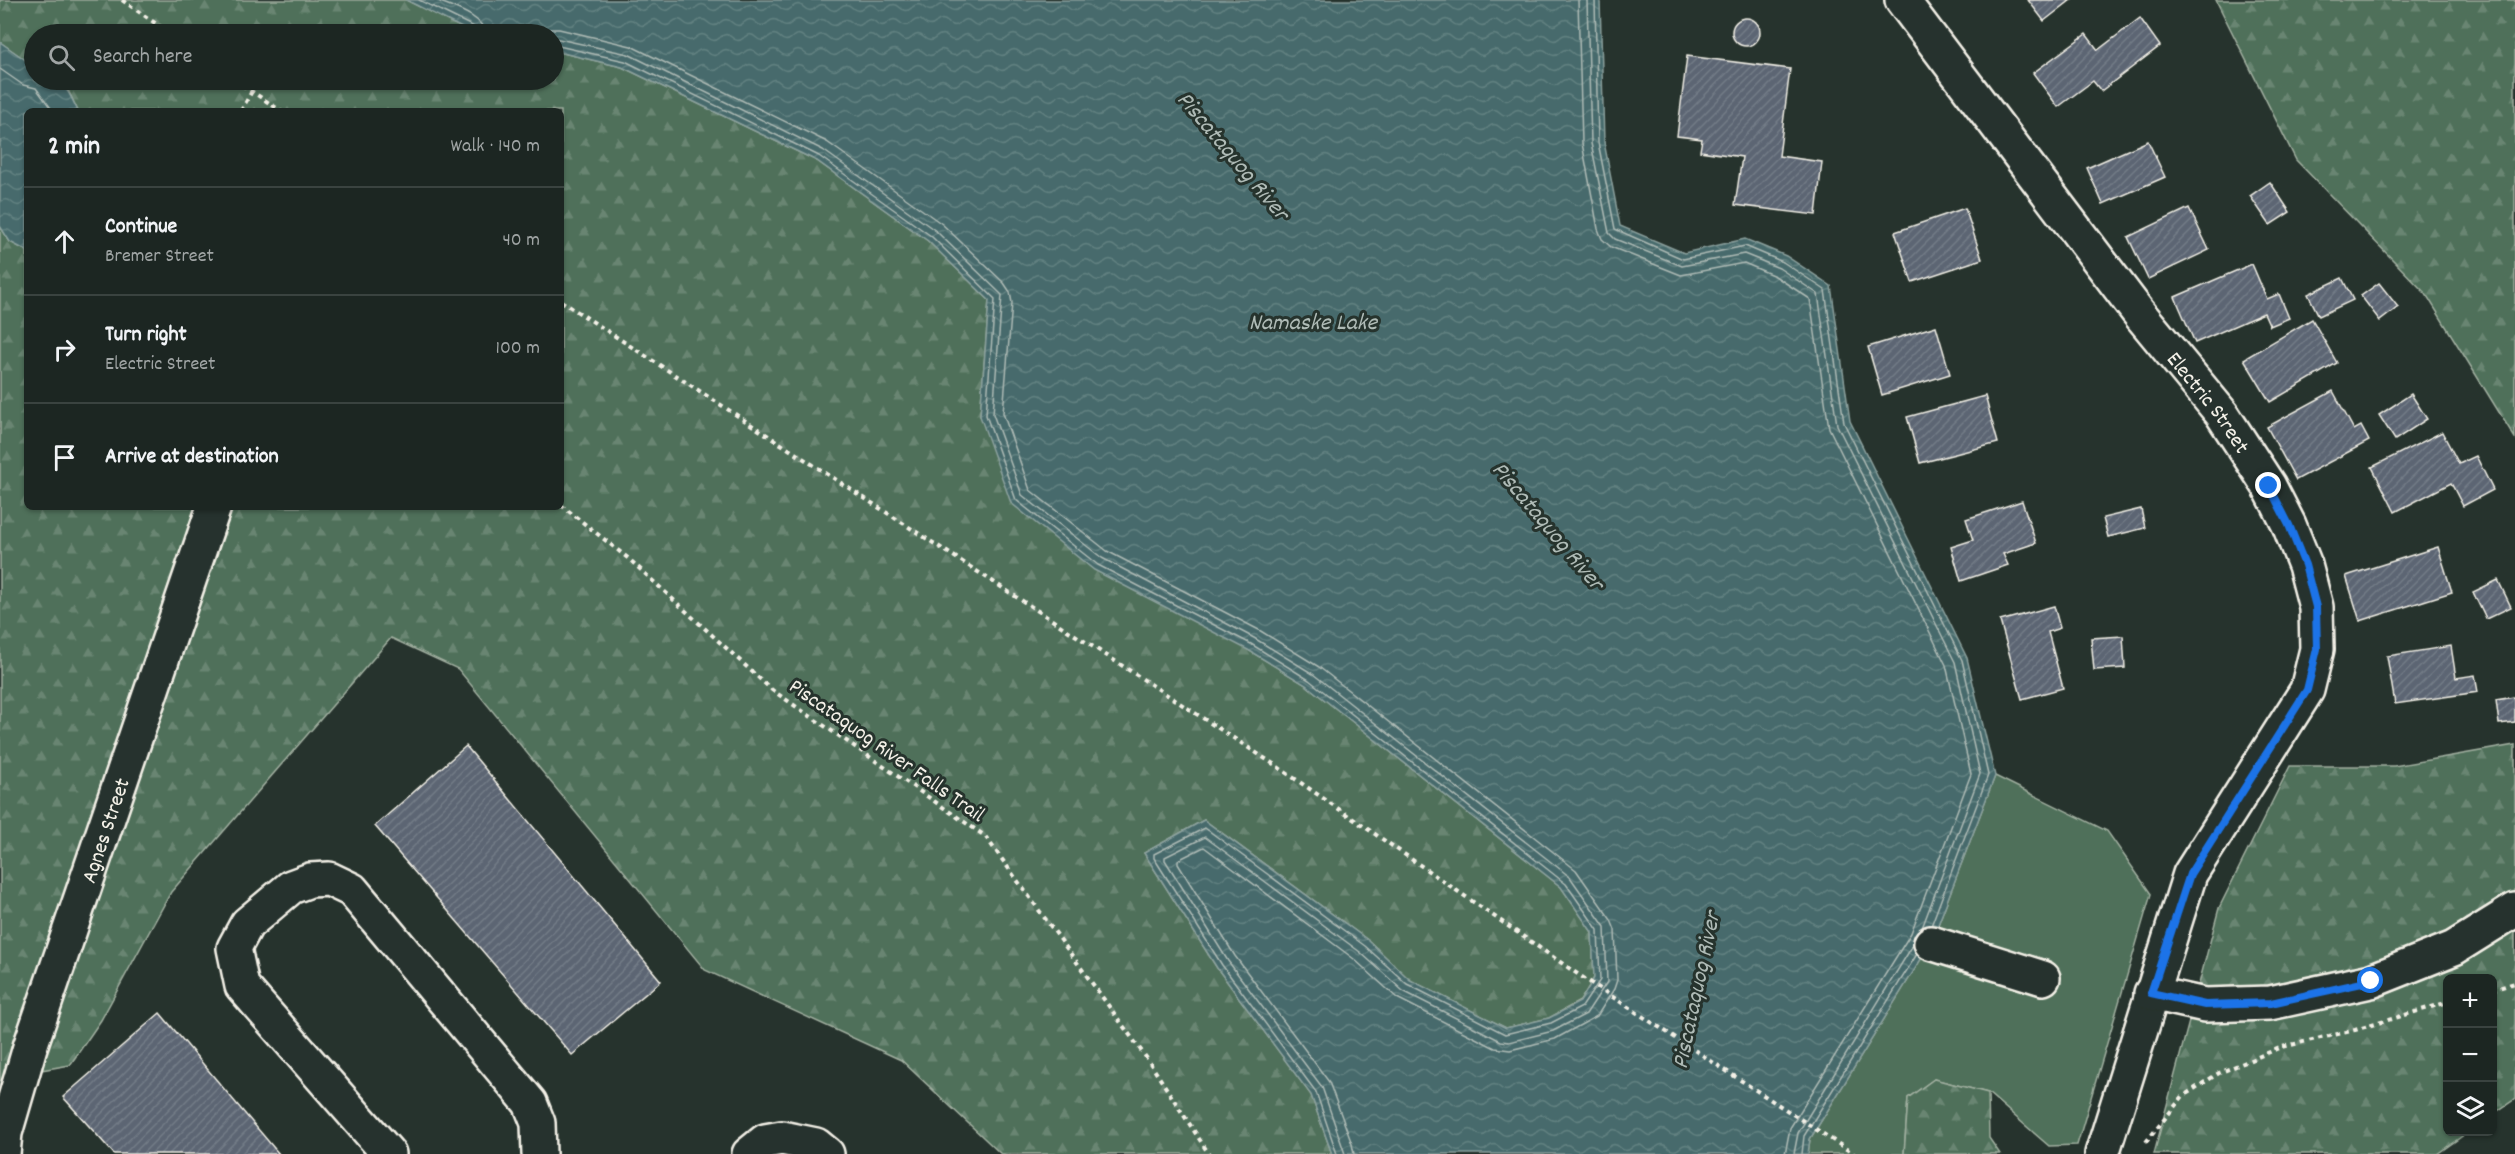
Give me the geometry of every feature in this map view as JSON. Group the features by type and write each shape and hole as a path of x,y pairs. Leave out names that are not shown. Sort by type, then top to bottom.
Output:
{"street":[{"name":"Electric Street","path":"1902,0 2138,312 2222,414 2269,486 2289,525 2305,565 2316,607 2317,649 2307,690 2190,874 2102,1154"},
{"name":"Agnes Street","path":"3,1154 5,1133 30,1047 213,510"},
{"path":"389,1154 242,986 234,948 239,936 247,924 291,887 310,880 329,879 352,890 530,1103 538,1123 539,1154"},
{"path":"2151,993 2205,1005 2271,1003 2371,981 2454,948 2515,910"},
{"path":"1931,942 2043,978"},
{"path":"749,1154 765,1141 782,1138 816,1144 827,1154"}],"path":[{"path":"122,0 157,24"},
{"path":"244,108 252,91 277,108"},
{"path":"564,304 1266,759 1579,975 1854,1154"},
{"name":"Piscataquog River Falls Trail","path":"564,507 629,559 772,690 985,836 1148,1060 1209,1154"},
{"path":"2497,989 2515,983"},
{"path":"2144,1148 2146,1141 2183,1096 2219,1073 2282,1047 2355,1030 2443,1004"}],"green space":[{"path":"0,0 406,0 454,24 24,24 24,59 0,42"},
{"path":"2216,0 2515,0 2515,438 2426,294 2296,160"},
{"path":"564,53 622,67 817,161 928,241 989,300 980,416 1248,650 1306,685 1561,887 1592,932 1594,978 1580,1001 1549,1018 1506,1028 1410,980 1369,941 1204,820 1144,853 1217,968 1311,1095 1332,1154 1001,1154 901,1060 705,970 458,669 391,638 171,892 101,1020 70,1065 7,1076 0,1097 0,226 10,242 24,249 24,510 564,510 564,108 77,108 68,90 564,90"},
{"path":"2515,745 2515,1099 2497,1111 2497,974 2443,974 2443,1136 2462,1136 2437,1154 2154,1154 2219,908 2290,766 2394,766"},
{"path":"1995,776 2107,831 2151,894 2077,1145 2049,1146 1988,1093 1934,1079 1908,1098 1904,1154 1808,1154 1810,1139 1931,943"},
{"path":"1934,1079 1988,1093 1989,1138 2000,1154 1904,1154 1908,1098"}],"water":[{"name":"Namaske Lake","path":"406,0 1600,0 1604,142 1620,226 1684,253 1745,239 1786,256 1831,286 1850,421 1967,658 1995,776 1931,943 1810,1139 1808,1154 1332,1154 1311,1095 1217,968 1144,853 1204,820 1369,941 1410,980 1506,1028 1549,1018 1580,1002 1594,978 1592,932 1561,887 1306,685 1248,650 1094,570 1011,503 980,416 989,300 928,241 817,161 622,67 564,53 564,24 454,24"},
{"path":"0,42 24,59 24,90 67,90 76,108 24,108 24,249 10,242 0,226"}],"building":[{"path":"2028,0 2071,0 2044,21"},
{"path":"1746,18 1756,22 1760,32 1756,42 1746,46 1736,42 1732,32 1736,22"},
{"path":"2140,18 2160,46 2101,91 2093,81 2058,107 2033,73 2086,34 2098,50"},
{"path":"1687,56 1790,69 1779,156 1822,162 1816,215 1735,205 1742,157 1700,151 1702,139 1677,136"},
{"path":"2148,141 2165,177 2103,204 2087,168"},
{"path":"2270,182 2290,212 2270,225 2250,196"},
{"path":"1965,208 1982,259 1912,282 1895,232"},
{"path":"2189,208 2209,250 2148,279 2128,237"},
{"path":"2252,264 2267,299 2279,294 2289,318 2270,326 2264,313 2195,343 2175,297"},
{"path":"2342,278 2353,300 2319,316 2308,294"},
{"path":"2379,283 2398,307 2380,321 2361,296"},
{"path":"2312,319 2337,363 2270,402 2244,359"},
{"path":"1936,326 1950,374 1882,395 1868,347"},
{"path":"2333,391 2354,430 2361,426 2369,441 2296,480 2267,427"},
{"path":"2411,394 2427,419 2395,440 2379,415"},
{"path":"1985,396 1998,443 1920,463 1907,417"},
{"path":"2442,432 2459,464 2476,456 2493,490 2463,506 2451,483 2395,512 2372,467"},
{"path":"2022,501 2036,543 2003,554 2008,565 1961,581 1951,547 1973,540 1966,519"},
{"path":"2141,509 2145,528 2108,537 2103,518"},
{"path":"2438,547 2452,592 2360,621 2346,576"},
{"path":"2498,580 2511,607 2486,619 2473,592"},
{"path":"2054,606 2060,628 2048,632 2063,688 2022,699 2000,621"},
{"path":"2123,636 2125,668 2094,670 2091,638"},
{"path":"2451,646 2456,678 2475,675 2478,692 2395,704 2387,656"},
{"path":"2515,697 2515,722 2499,724 2496,700"},
{"path":"466,746 661,981 572,1055 375,826"},
{"path":"160,1013 279,1154 114,1154 63,1097"}],"route":[{"path":"2269,486 2289,525 2305,565 2316,607 2317,649 2307,690 2190,874 2151,993 2205,1005 2271,1003 2371,981"}],"water label":[{"name":"Piscataquog River","path":"1234,155"},
{"name":"Piscataquog River","path":"1549,525"},
{"name":"Piscataquog River","path":"1695,990"}]}
